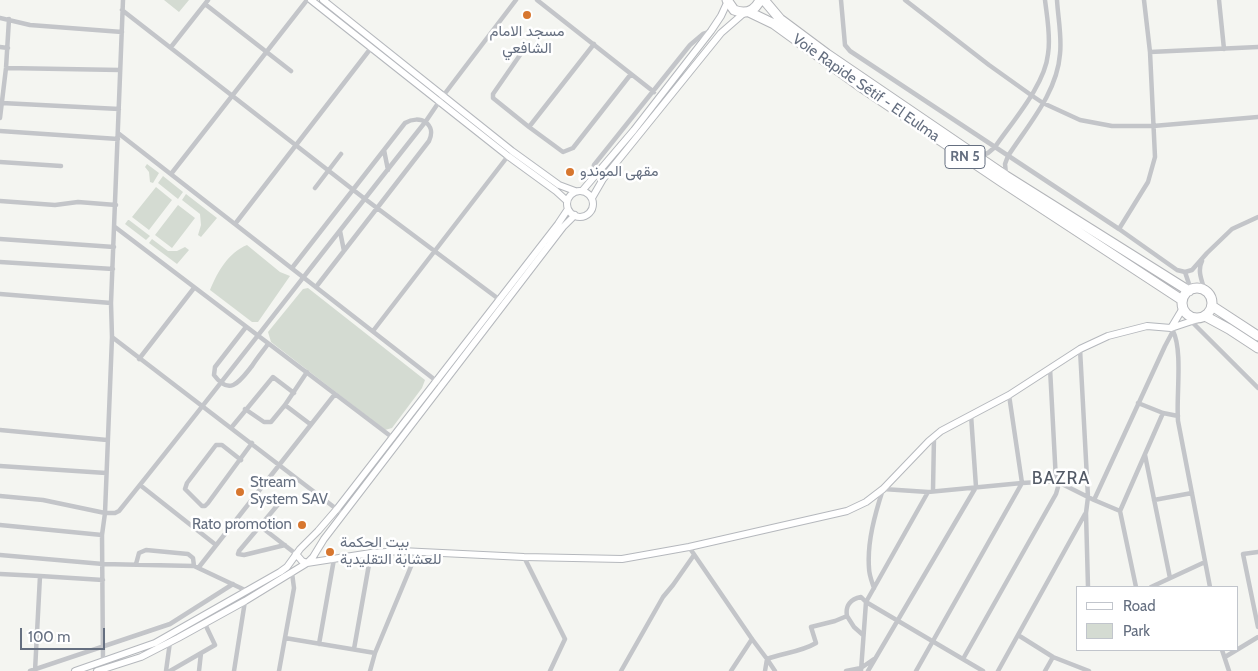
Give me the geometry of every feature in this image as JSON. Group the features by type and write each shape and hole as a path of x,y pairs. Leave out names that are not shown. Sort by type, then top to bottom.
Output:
{"highway":[{"path":"747,12 757,6 762,0"},
{"name":"Voie Rapide Sétif - El Eulma","path":"762,0 780,20 796,32 1006,176 1190,290"},
{"name":"Voie Rapide Sétif - El Eulma","path":"727,1 734,10 747,12 774,24 861,87 1182,304"},
{"name":"RN 5","path":"1190,290 1201,289 1205,291"},
{"path":"1182,304 1190,290"},
{"path":"1205,291 1211,299 1212,306 1258,336"},
{"name":"RN 5","path":"1182,304 1190,317 1229,329 1258,348"},
{"path":"1199,319 1212,306"}],"main road":[{"path":"311,0 371,48 556,183 588,193 592,198"},
{"path":"323,0 508,156 552,187 575,216"},
{"path":"75,671 147,647 205,624 245,601 282,575 304,544 340,511 399,442 558,224 570,195 591,181 711,31 721,16 727,1"},
{"path":"97,671 141,657 170,642 176,635 248,592 282,575 292,573 307,563 340,511 392,437 436,380 564,227 575,216 582,216 588,213 592,207 592,198 604,179 721,33 747,12"},
{"path":"1172,330 1182,304"},
{"path":"296,554 302,561 307,563 371,553 417,552 622,559 689,546 847,510 866,502 883,489 934,436 1009,395 1080,349 1108,336 1147,326 1172,330 1199,319"},
{"path":"304,544 311,548 314,554"}],"street":[{"path":"104,662 102,535 105,513 112,337 111,303 123,0"},
{"path":"171,174 307,0"},
{"path":"0,496 43,500 105,513 119,511 204,407 220,383 426,121 516,0"},
{"path":"537,0 654,92"},
{"path":"841,0 845,45 850,51 1119,229 1177,270 1185,272 1192,270 1232,229 1258,217"},
{"path":"905,0 1031,95 1080,120 1112,126 1153,126 1258,117"},
{"path":"977,156 988,153 995,147 1042,76 1048,54 1045,0"},
{"path":"1006,176 1005,164 1008,156 1043,102 1054,80 1059,62 1060,44 1057,0"},
{"path":"1119,229 1148,182 1155,157 1150,52 1144,0 1151,0"},
{"path":"1219,0 1224,49"},
{"path":"171,47 206,2 291,71"},
{"path":"122,10 353,190 502,302"},
{"path":"0,18 30,25 122,32"},
{"path":"0,118 10,19"},
{"path":"591,181 594,166 690,45 703,34 711,31"},
{"path":"529,127 594,44"},
{"path":"0,47 8,48"},
{"path":"1150,52 1258,47"},
{"path":"235,224 371,48"},
{"path":"520,55 493,94 493,98 564,152 573,148 631,74"},
{"path":"6,68 120,70"},
{"path":"2,102 119,110"},
{"path":"292,268 406,123 415,118 426,121 431,127 429,141 316,287"},
{"path":"0,131 118,139"},
{"path":"118,133 442,385"},
{"path":"384,150 388,170"},
{"path":"315,188 341,154"},
{"path":"373,331 508,156"},
{"path":"0,162 61,166"},
{"path":"0,201 55,205 78,202 116,205"},
{"path":"115,227 399,442"},
{"path":"340,231 344,251"},
{"path":"0,239 114,246"},
{"path":"1205,291 1200,274 1200,264 1207,253"},
{"path":"0,262 113,269"},
{"path":"1185,272 1190,290"},
{"path":"139,359 194,288"},
{"path":"0,294 111,303"},
{"path":"1199,319 1258,388"},
{"path":"246,327 215,367 214,375 220,383 230,386 239,383 268,344"},
{"path":"1094,500 1172,330"},
{"path":"1172,330 1177,340 1178,350 1178,416 1210,586"},
{"path":"112,337 340,511"},
{"path":"1080,349 1088,497 1086,513 1088,586"},
{"path":"963,659 1056,494 1058,487 1056,481 1050,368"},
{"path":"245,408 264,422 273,421 307,372"},
{"path":"231,428 245,408 273,376 294,393"},
{"path":"196,566 216,545 335,394"},
{"path":"916,671 1022,483 1009,395"},
{"path":"1138,403 1163,413 1178,416"},
{"path":"285,405 310,424"},
{"path":"1136,586 1120,511 1163,413"},
{"path":"868,671 976,487 971,415"},
{"path":"0,430 107,440"},
{"path":"861,669 866,602 931,491 934,436"},
{"path":"241,460 222,445 216,445 187,483 185,489 202,506 205,506 241,460 252,443"},
{"path":"1145,454 1170,578"},
{"path":"0,466 106,473"},
{"path":"874,588 868,570 869,554 875,515 883,489 931,491 1056,481 1120,511"},
{"path":"140,485 216,545"},
{"path":"1154,500 1192,493"},
{"path":"281,500 239,551 240,555 244,555 285,545"},
{"path":"998,671 1086,513"},
{"path":"0,525 102,535"},
{"path":"260,526 296,554"},
{"path":"689,546 775,671"},
{"path":"136,564 139,553 146,550 188,554 193,558 196,566"},
{"path":"370,671 417,552"},
{"path":"1258,552 1243,554 1258,627"},
{"path":"354,649 371,553"},
{"path":"0,554 103,564 196,566 248,592"},
{"path":"621,671 663,596 694,555"},
{"path":"524,557 565,639 550,671"},
{"path":"319,644 334,559"},
{"path":"1152,586 1205,562"},
{"path":"279,671 294,588 292,573"},
{"path":"0,574 104,580"},
{"path":"40,576 34,671 170,624 233,584"},
{"path":"863,635 854,627 847,616 846,609 848,604 861,596 866,602 983,671"},
{"path":"234,671 245,601"},
{"path":"767,659 806,649 816,643 811,627 836,621 847,616"},
{"path":"170,624 176,635"},
{"path":"170,671 215,645 205,624"},
{"path":"1018,635 1053,657 1089,671"},
{"path":"1238,649 1258,637"},
{"path":"285,638 376,653"},
{"path":"731,671 752,639"},
{"path":"166,671 170,642"},
{"path":"1222,651 1229,671"},
{"path":"1225,657 1235,651"},
{"path":"199,671 201,653"},
{"path":"846,671 861,669 877,657"},
{"path":"1045,671 1053,657"},
{"path":"765,671 767,659"}],"green space":[{"path":"164,0 189,0 179,12"},
{"path":"147,164 159,173 153,183 150,182 149,172 145,167"},
{"path":"163,176 183,192 178,199 158,183"},
{"path":"156,187 172,200 149,230 132,217"},
{"path":"186,194 217,218 201,237 198,235 201,225 200,214 182,200"},
{"path":"178,205 195,218 172,248 155,235"},
{"path":"128,220 150,236 146,240 125,224"},
{"path":"152,239 168,251 177,251 185,247 189,250 177,264 149,243"},
{"path":"247,245 280,272 290,276 258,322 252,322 210,290 224,263 240,248"},
{"path":"308,288 425,380 422,388 392,428 385,430 271,342 268,332 303,289"}],"place":[{"name":"مسجد الامام الشافعي","path":"527,15"},
{"name":"مقهى الموندو","path":"570,172"},
{"name":"Stream System SAV","path":"240,492"},
{"name":"Rato promotion","path":"302,525"},
{"name":"بيت الحكمة للعشابة التقليدية","path":"330,552"}],"district":[{"name":"BAZRA","path":"1061,479"}]}
